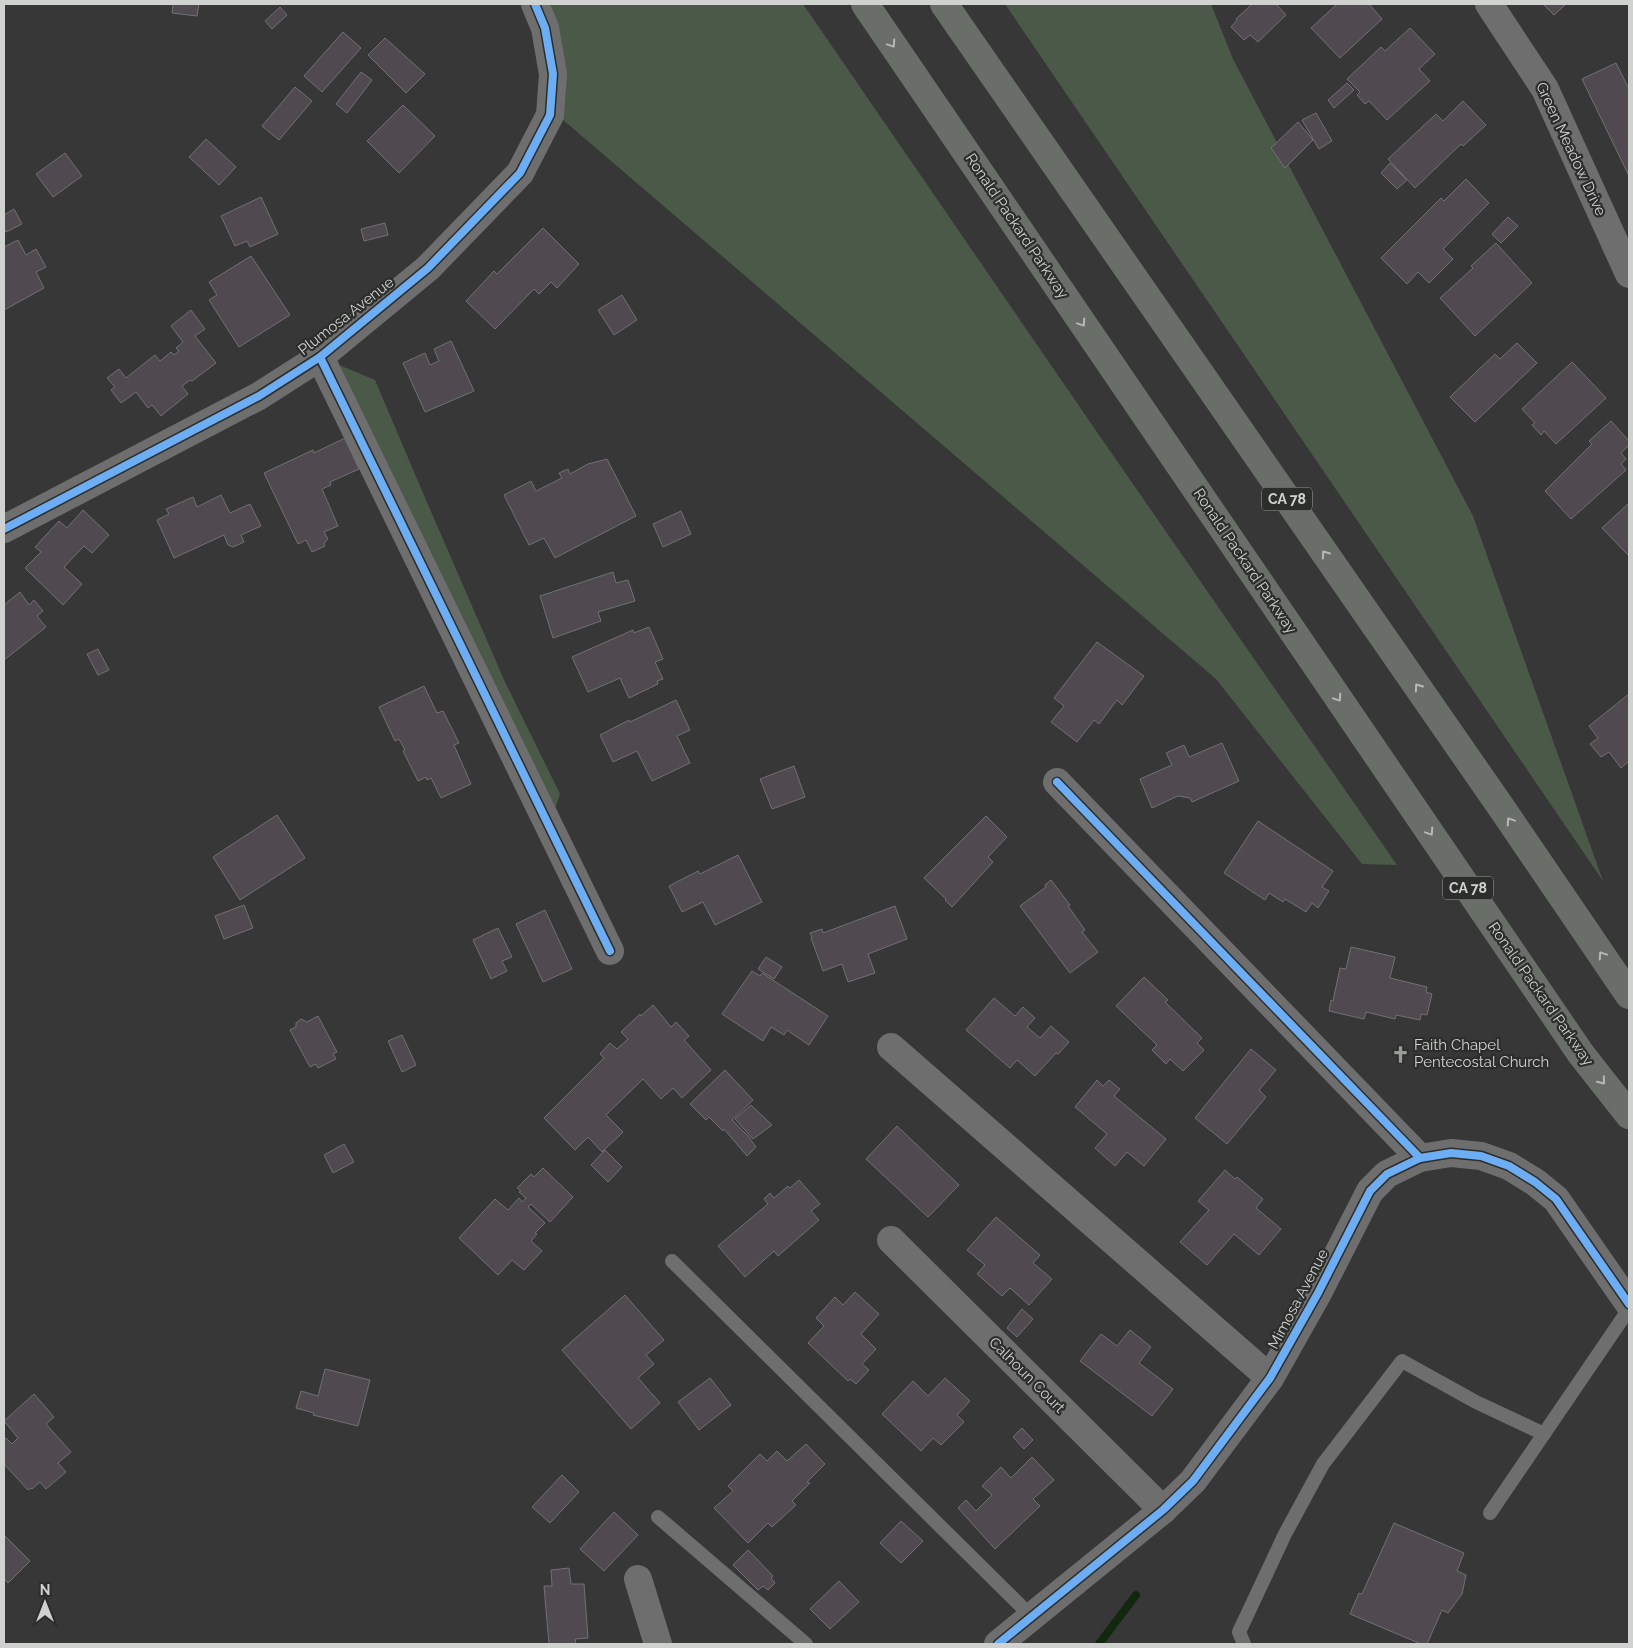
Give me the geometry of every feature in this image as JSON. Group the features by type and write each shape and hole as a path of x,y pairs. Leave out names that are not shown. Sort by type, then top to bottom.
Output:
{"highway":[{"name":"Ronald Packard Parkway","path":"865,4 1581,1054 1629,1115"},
{"name":"CA 78","path":"944,4 1503,810 1629,995"}],"street":[{"name":"Plumosa Avenue","path":"4,529 259,396 320,357 428,268 520,173 550,115 553,74 545,28 535,4"},
{"name":"Green Meadow Drive","path":"1489,4 1545,88 1629,274"},
{"path":"320,357 610,951"},
{"path":"1057,782 1420,1158"},
{"path":"891,1047 1270,1378"},
{"name":"Mimosa Avenue","path":"998,1644 1163,1510 1193,1481 1270,1378 1318,1293 1370,1191 1387,1174 1420,1158 1451,1153 1481,1156 1509,1166 1535,1182 1556,1199 1629,1304"},
{"name":"Calhoun Court","path":"891,1240 1163,1510"},
{"path":"638,1579 658,1644"}],"lane":[{"path":"672,1261 1032,1617"},
{"path":"1490,1513 1629,1309"},
{"path":"1244,1644 1239,1632 1285,1534 1323,1464 1402,1361 1476,1402 1544,1434"},
{"path":"658,1517 806,1644"}],"green space":[{"path":"549,4 803,4 1397,865 1362,864 1216,679 562,119"},
{"path":"1005,4 1211,4 1233,59 1473,516 1603,881"},
{"path":"327,360 375,380 505,682 560,794 552,818"}],"building":[{"path":"173,4 199,4 197,16 172,13"},
{"path":"1252,4 1276,4 1286,15 1258,42 1250,35 1244,40 1231,27 1236,19"},
{"path":"1335,4 1369,4 1382,19 1340,58 1311,28"},
{"path":"1543,4 1566,4 1554,15"},
{"path":"280,7 287,15 272,29 265,21"},
{"path":"1410,28 1435,54 1419,69 1430,81 1387,120 1369,101 1365,104 1357,95 1360,92 1347,79 1381,47 1385,51"},
{"path":"343,32 361,48 322,92 304,76"},
{"path":"385,38 425,74 406,93 368,55"},
{"path":"1616,63 1629,89 1629,176 1582,79"},
{"path":"361,72 372,80 347,113 336,104"},
{"path":"1347,83 1354,90 1334,108 1328,100"},
{"path":"295,87 312,101 279,140 262,126"},
{"path":"1463,101 1486,125 1463,146 1461,144 1415,188 1388,159 1436,114 1443,121"},
{"path":"403,105 435,136 399,173 367,141"},
{"path":"1316,113 1332,141 1319,149 1302,120"},
{"path":"1298,122 1313,140 1285,168 1271,148"},
{"path":"206,139 236,167 219,185 189,157"},
{"path":"65,153 82,176 53,197 36,174"},
{"path":"1390,163 1407,180 1397,189 1381,173"},
{"path":"1466,179 1489,203 1443,249 1453,259 1429,283 1418,272 1407,284 1381,258 1441,198 1444,201"},
{"path":"261,197 278,234 250,247 247,241 235,246 221,216"},
{"path":"14,209 22,224 6,232 4,228 4,215"},
{"path":"1508,217 1518,226 1501,243 1492,234"},
{"path":"385,223 388,235 364,241 361,229"},
{"path":"543,228 579,264 557,288 551,282 539,294 534,289 495,329 466,301 494,271 497,274"},
{"path":"18,240 26,255 36,249 46,267 36,272 44,288 4,310 4,247"},
{"path":"1496,243 1532,283 1475,336 1440,298 1473,268 1471,266"},
{"path":"251,256 290,315 239,347 209,300 217,295 209,282"},
{"path":"622,295 637,320 614,335 598,310"},
{"path":"191,310 205,329 195,336 216,363 182,386 188,394 161,416 152,405 148,408 136,392 121,403 111,390 115,387 107,378 119,369 126,378 155,355 160,361 171,352 174,355 179,351 176,348 183,342 171,326"},
{"path":"451,341 474,391 425,412 403,363 425,353 430,365 439,361 434,349"},
{"path":"1517,343 1537,363 1475,422 1450,397 1495,354 1500,359"},
{"path":"1572,362 1606,398 1556,444 1544,431 1541,435 1532,425 1535,423 1522,409"},
{"path":"1611,421 1629,441 1629,445 1621,453 1626,459 1621,464 1626,470 1571,519 1545,491 1592,444 1589,441"},
{"path":"345,438 359,469 330,482 331,485 322,489 338,526 324,532 328,539 324,543 325,546 312,552 306,540 298,544 264,473 313,450 314,453"},
{"path":"607,459 636,516 555,558 544,538 529,545 504,495 531,481 536,491 562,478 559,473 568,469 570,474 588,464"},
{"path":"221,495 230,513 250,504 261,526 241,535 244,542 233,547 228,545 224,535 174,558 157,520 169,514 166,509 193,497 197,507"},
{"path":"1629,503 1629,556 1602,528"},
{"path":"83,510 109,535 92,553 84,546 64,567 82,584 63,605 25,568 41,552 35,547 59,521 67,528"},
{"path":"681,511 691,534 663,547 653,524"},
{"path":"613,572 616,583 628,580 635,601 598,612 601,621 553,638 540,596"},
{"path":"20,592 29,605 34,600 43,611 37,616 46,627 4,660 4,605"},
{"path":"649,627 663,659 655,662 663,679 657,681 658,684 629,698 620,678 588,692 572,657 633,630 634,633"},
{"path":"1097,642 1144,676 1122,705 1117,700 1099,724 1094,720 1077,742 1051,722 1064,706 1054,698"},
{"path":"98,649 109,670 98,675 87,654"},
{"path":"424,686 437,713 443,711 459,743 454,745 471,784 441,798 431,778 427,780 426,777 418,781 403,751 405,750 399,739 395,741 379,707"},
{"path":"1629,694 1629,761 1621,768 1609,752 1601,757 1590,744 1598,738 1589,726"},
{"path":"676,700 690,730 677,736 690,763 652,781 637,751 613,762 600,735"},
{"path":"1222,743 1239,781 1192,802 1190,798 1178,796 1152,808 1140,779 1172,765 1166,753 1184,745 1189,757"},
{"path":"794,766 805,797 772,809 760,779"},
{"path":"277,815 305,858 240,900 213,857"},
{"path":"986,816 1007,837 988,857 993,862 952,907 924,878"},
{"path":"1258,821 1333,871 1322,887 1329,891 1318,908 1312,903 1306,912 1285,899 1283,902 1269,893 1265,900 1224,873"},
{"path":"738,855 762,902 715,925 703,902 682,912 669,886 698,871 700,874"},
{"path":"1051,880 1070,905 1068,906 1085,930 1082,932 1098,952 1070,973 1020,906 1046,887 1045,885"},
{"path":"244,905 253,928 224,939 215,916"},
{"path":"895,906 907,939 868,954 875,973 848,982 842,964 823,971 810,933 822,929 823,933"},
{"path":"545,910 572,969 543,982 516,924"},
{"path":"498,928 512,957 502,961 507,971 491,979 473,940"},
{"path":"1351,947 1395,957 1390,978 1427,987 1426,992 1432,994 1427,1015 1421,1014 1420,1020 1396,1015 1395,1019 1366,1012 1364,1019 1329,1011 1340,968 1346,969"},
{"path":"766,957 782,967 774,979 758,969"},
{"path":"752,971 760,976 762,973 828,1016 809,1045 787,1030 784,1035 771,1027 763,1041 722,1014"},
{"path":"1144,977 1168,1000 1165,1002 1202,1038 1197,1043 1204,1050 1183,1071 1170,1059 1166,1064 1152,1050 1157,1045 1116,1006"},
{"path":"994,998 1015,1016 1023,1007 1035,1018 1027,1027 1040,1038 1051,1026 1069,1042 1035,1076 1017,1060 1010,1068 966,1030"},
{"path":"653,1005 671,1027 676,1022 689,1036 684,1040 711,1070 682,1098 673,1088 661,1099 643,1079 606,1115 623,1132 602,1152 588,1137 575,1150 544,1118 604,1058 600,1054 610,1043 617,1049 628,1039 621,1032 640,1014 641,1016"},
{"path":"318,1016 337,1052 333,1054 336,1059 318,1068 316,1064 310,1067 290,1030 296,1027 296,1023 301,1019 307,1022"},
{"path":"402,1035 416,1065 402,1072 388,1041"},
{"path":"1251,1049 1276,1070 1259,1090 1266,1097 1227,1144 1195,1118"},
{"path":"725,1070 753,1100 732,1120 756,1147 747,1156 724,1129 723,1131 709,1117 706,1120 690,1104"},
{"path":"1097,1080 1103,1086 1109,1080 1120,1089 1114,1096 1166,1139 1144,1166 1127,1152 1115,1166 1095,1148 1107,1134 1075,1107"},
{"path":"751,1105 772,1125 753,1139 735,1119"},
{"path":"897,1126 959,1185 928,1217 866,1159"},
{"path":"344,1144 354,1162 333,1173 324,1155"},
{"path":"605,1150 622,1167 608,1182 591,1165"},
{"path":"543,1168 573,1197 550,1222 531,1204 528,1207 545,1223 535,1233 537,1234 531,1241 542,1251 524,1270 512,1260 498,1275 459,1238 495,1199 508,1210 519,1198 522,1202 526,1198 517,1188 531,1174 534,1177"},
{"path":"1225,1170 1235,1179 1237,1177 1263,1199 1256,1208 1281,1229 1259,1255 1234,1234 1207,1265 1180,1242 1209,1210 1198,1201"},
{"path":"799,1180 820,1204 811,1211 819,1220 778,1256 774,1251 745,1277 718,1246 768,1204 764,1199 770,1193 774,1198 788,1186 790,1188"},
{"path":"996,1217 1040,1255 1033,1263 1052,1279 1029,1305 1010,1288 1002,1296 977,1274 985,1265 967,1250"},
{"path":"855,1292 879,1314 861,1334 876,1349 862,1364 869,1370 856,1384 850,1379 848,1381 808,1343 824,1326 816,1318 835,1297 843,1305"},
{"path":"625,1295 664,1340 646,1355 654,1364 638,1378 660,1403 631,1429 562,1350"},
{"path":"1022,1309 1033,1319 1017,1337 1007,1328"},
{"path":"1130,1330 1151,1347 1139,1363 1173,1389 1152,1416 1080,1361 1101,1334 1117,1346"},
{"path":"325,1369 370,1380 358,1426 313,1415 314,1413 296,1408 301,1391 318,1396"},
{"path":"710,1378 731,1405 699,1430 678,1402"},
{"path":"945,1378 970,1401 957,1415 964,1422 941,1445 933,1438 921,1451 882,1414 913,1381 928,1396"},
{"path":"34,1394 54,1417 46,1424 71,1452 58,1463 66,1472 46,1489 40,1482 28,1490 4,1464 4,1440 6,1438 12,1444 18,1438 4,1421"},
{"path":"1022,1428 1033,1440 1024,1449 1013,1437"},
{"path":"806,1444 825,1464 792,1501 796,1505 772,1527 768,1523 748,1543 714,1508 733,1491 728,1486 760,1454 767,1461 777,1451 787,1461"},
{"path":"1032,1457 1054,1480 1033,1499 1040,1506 995,1549 958,1508 966,1500 976,1511 992,1495 982,1486 1001,1467 1011,1478"},
{"path":"562,1475 579,1492 550,1523 532,1507"},
{"path":"614,1512 638,1535 604,1571 580,1549"},
{"path":"901,1521 923,1541 901,1563 880,1543"},
{"path":"1394,1523 1464,1553 1457,1571 1466,1575 1462,1594 1448,1613 1442,1610 1427,1644 1421,1644 1350,1614 1359,1593 1362,1594"},
{"path":"4,1535 30,1561 8,1583 4,1579"},
{"path":"748,1550 773,1576 771,1578 775,1583 768,1590 763,1586 758,1590 733,1565"},
{"path":"569,1568 571,1584 584,1584 588,1638 575,1639 576,1644 549,1644 544,1586 552,1586 551,1570"},
{"path":"839,1581 859,1602 830,1629 810,1609"}],"waterway":[{"path":"1099,1644 1136,1595"}],"cycle path":[{"path":"4,529 259,396 320,357 428,268 520,173 550,115 553,74 545,28 535,4"},
{"path":"320,357 610,951"},
{"path":"1057,782 1420,1158"},
{"path":"998,1644 1163,1510 1193,1481 1270,1378 1318,1293 1370,1191 1387,1174 1420,1158 1451,1153 1481,1156 1509,1166 1535,1182 1556,1199 1629,1304"}],"place":[{"name":"Faith Chapel Pentecostal Church","path":"1400,1054"}]}
